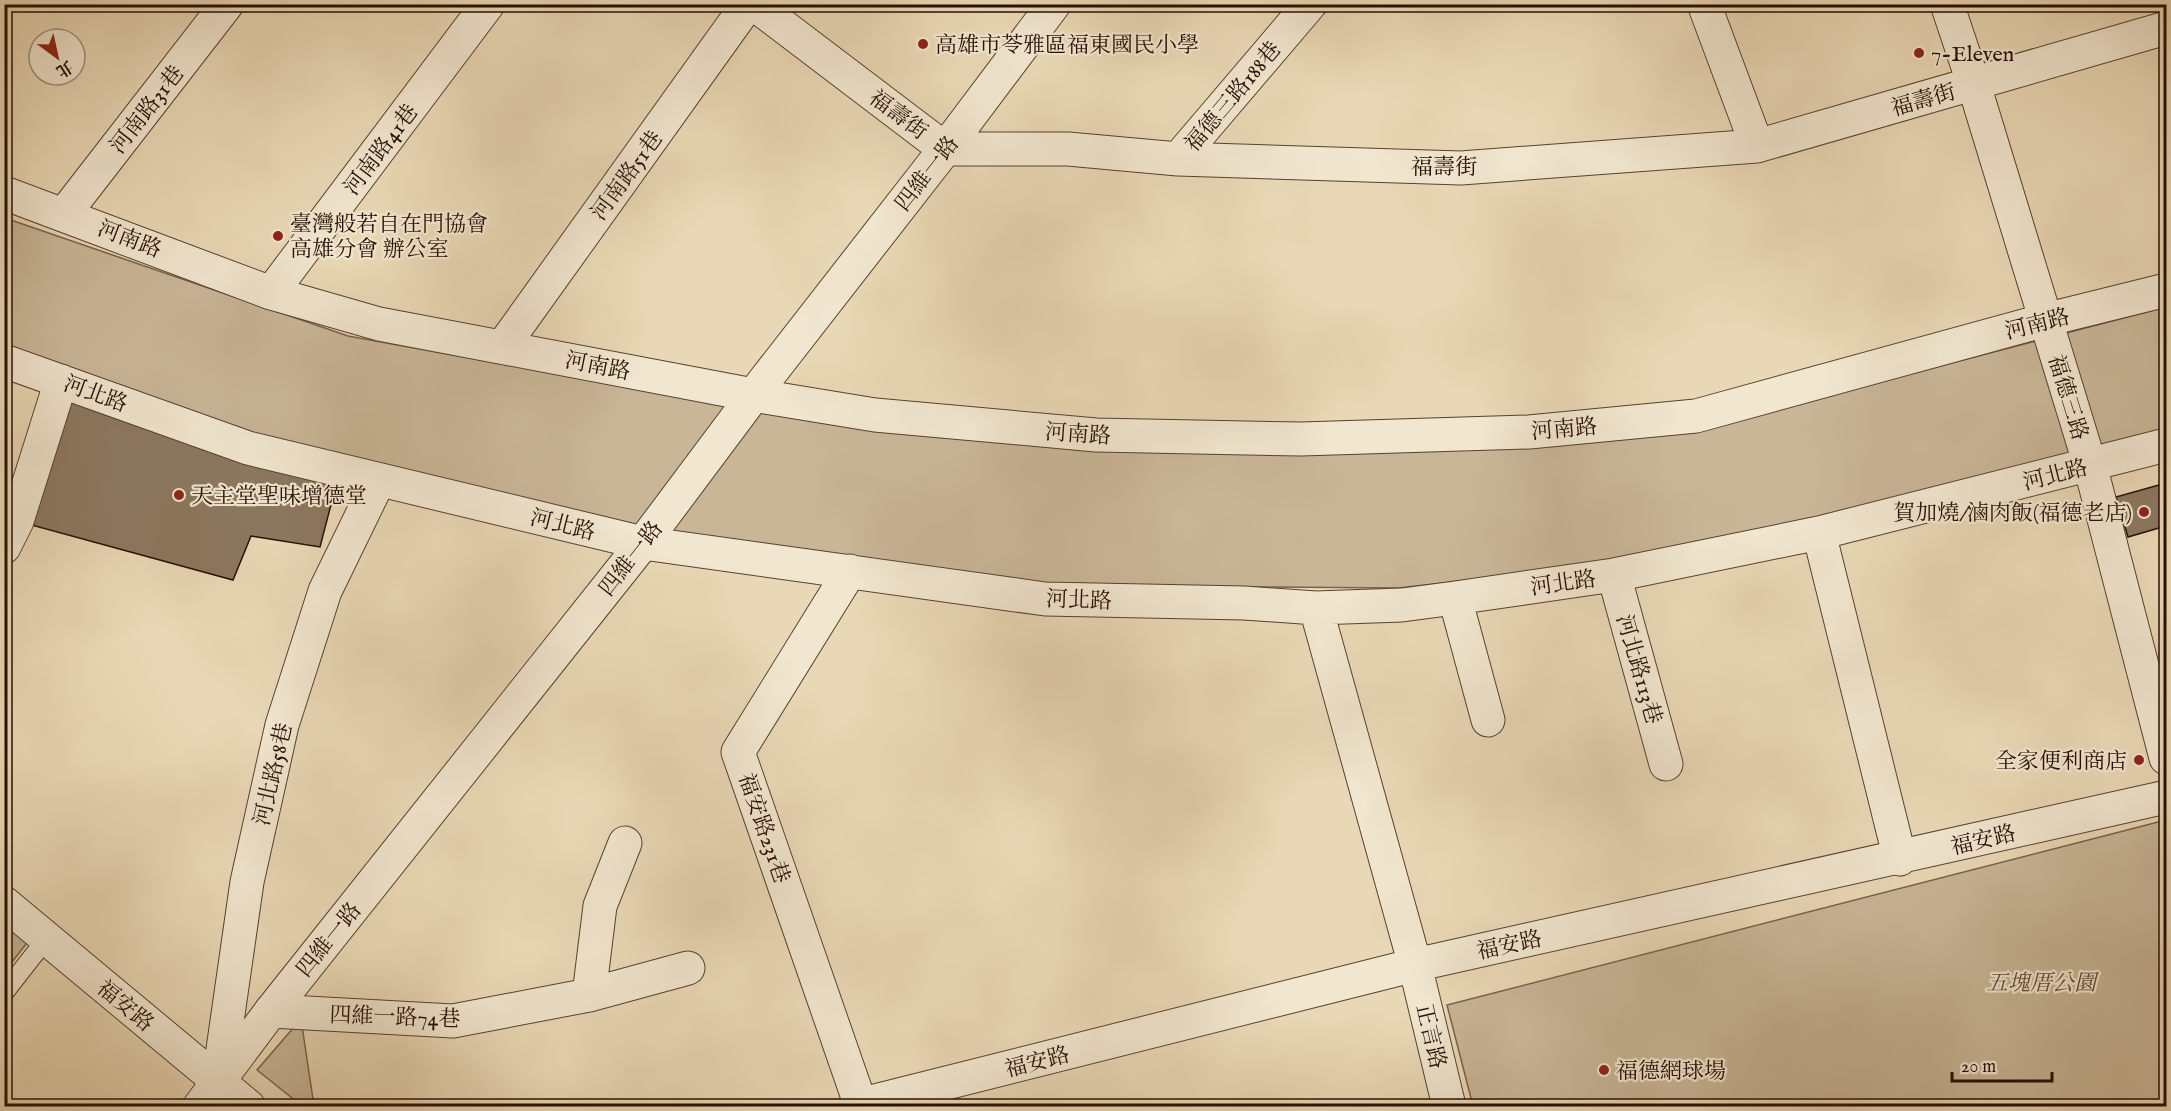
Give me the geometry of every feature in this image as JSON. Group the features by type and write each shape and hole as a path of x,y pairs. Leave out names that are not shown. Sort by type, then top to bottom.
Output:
{"street":[{"name":"河南路31巷","path":"65,213 227,4"},
{"name":"河南路41巷","path":"272,293 488,4"},
{"name":"河南路51巷","path":"503,346 748,4"},
{"name":"福壽街","path":"754,4 945,149 1068,149 1178,159 1461,168 1757,146 2166,28"},
{"name":"四維一路","path":"209,1095 271,1011 643,543 1054,4"},
{"name":"福德三路188巷","path":"1178,159 1310,4"},
{"path":"1704,4 1757,146"},
{"name":"福德三路","path":"1947,4 1974,84 2090,465 2166,758"},
{"name":"河南路","path":"4,193 65,213 272,293 379,324 503,346 753,396 875,415 1096,435 1301,439 1529,432 1696,416 2045,320 2166,290"},
{"name":"河北路","path":"4,361 248,448 643,543 1045,599 1244,603 1316,608 1402,605 1455,598 1614,575 1819,533 2166,446"},
{"path":"4,547 17,520 61,381"},
{"name":"河北路58巷","path":"209,1095 247,882 282,725 325,591 380,480"},
{"path":"1819,533 1900,858"},
{"name":"福安路231巷","path":"850,572 738,752 859,1106"},
{"name":"河北路113巷","path":"1614,575 1666,764"},
{"path":"1455,598 1488,720"},
{"name":"正言路","path":"1316,608 1415,965 1449,1107"},
{"name":"福安路","path":"859,1106 1415,965 2166,797"},
{"path":"589,995 600,906 625,843"},
{"name":"福安路","path":"4,903 47,938 209,1095 248,1107"},
{"name":"四維一路74巷","path":"271,1011 453,1021 589,995 688,968"}],"lane":[{"path":"4,993 47,938"}],"green space":[{"path":"5,218 348,336 870,430 1703,428 2166,307 2166,452 1600,565 1399,588 1046,585 669,533 257,435 5,347"},
{"name":"五塊厝公園","path":"2166,820 2166,1106 1473,1106 1447,1005"},
{"path":"4,920 30,939 5,971 4,971"},
{"path":"301,1019 314,1106 302,1106 257,1070"}],"building":[{"name":"天主堂聖味增德堂","path":"61,381 340,470 320,547 251,536 233,580 17,521"},
{"name":"賀加燒/滷肉飯(福德老店)","path":"2166,483 2166,526 2128,537 2116,497"}],"place":[{"name":"高雄市苓雅區福東國民小學","path":"923,44"},
{"name":"7-Eleven","path":"1919,53"},
{"name":"臺灣般若自在門協會 高雄分會 辦公室","path":"278,236"},
{"name":"天主堂聖味增德堂","path":"179,495"},
{"name":"賀加燒/滷肉飯(福德老店)","path":"2144,512"},
{"name":"全家便利商店","path":"2139,760"},
{"name":"福德網球場","path":"1604,1070"}]}
